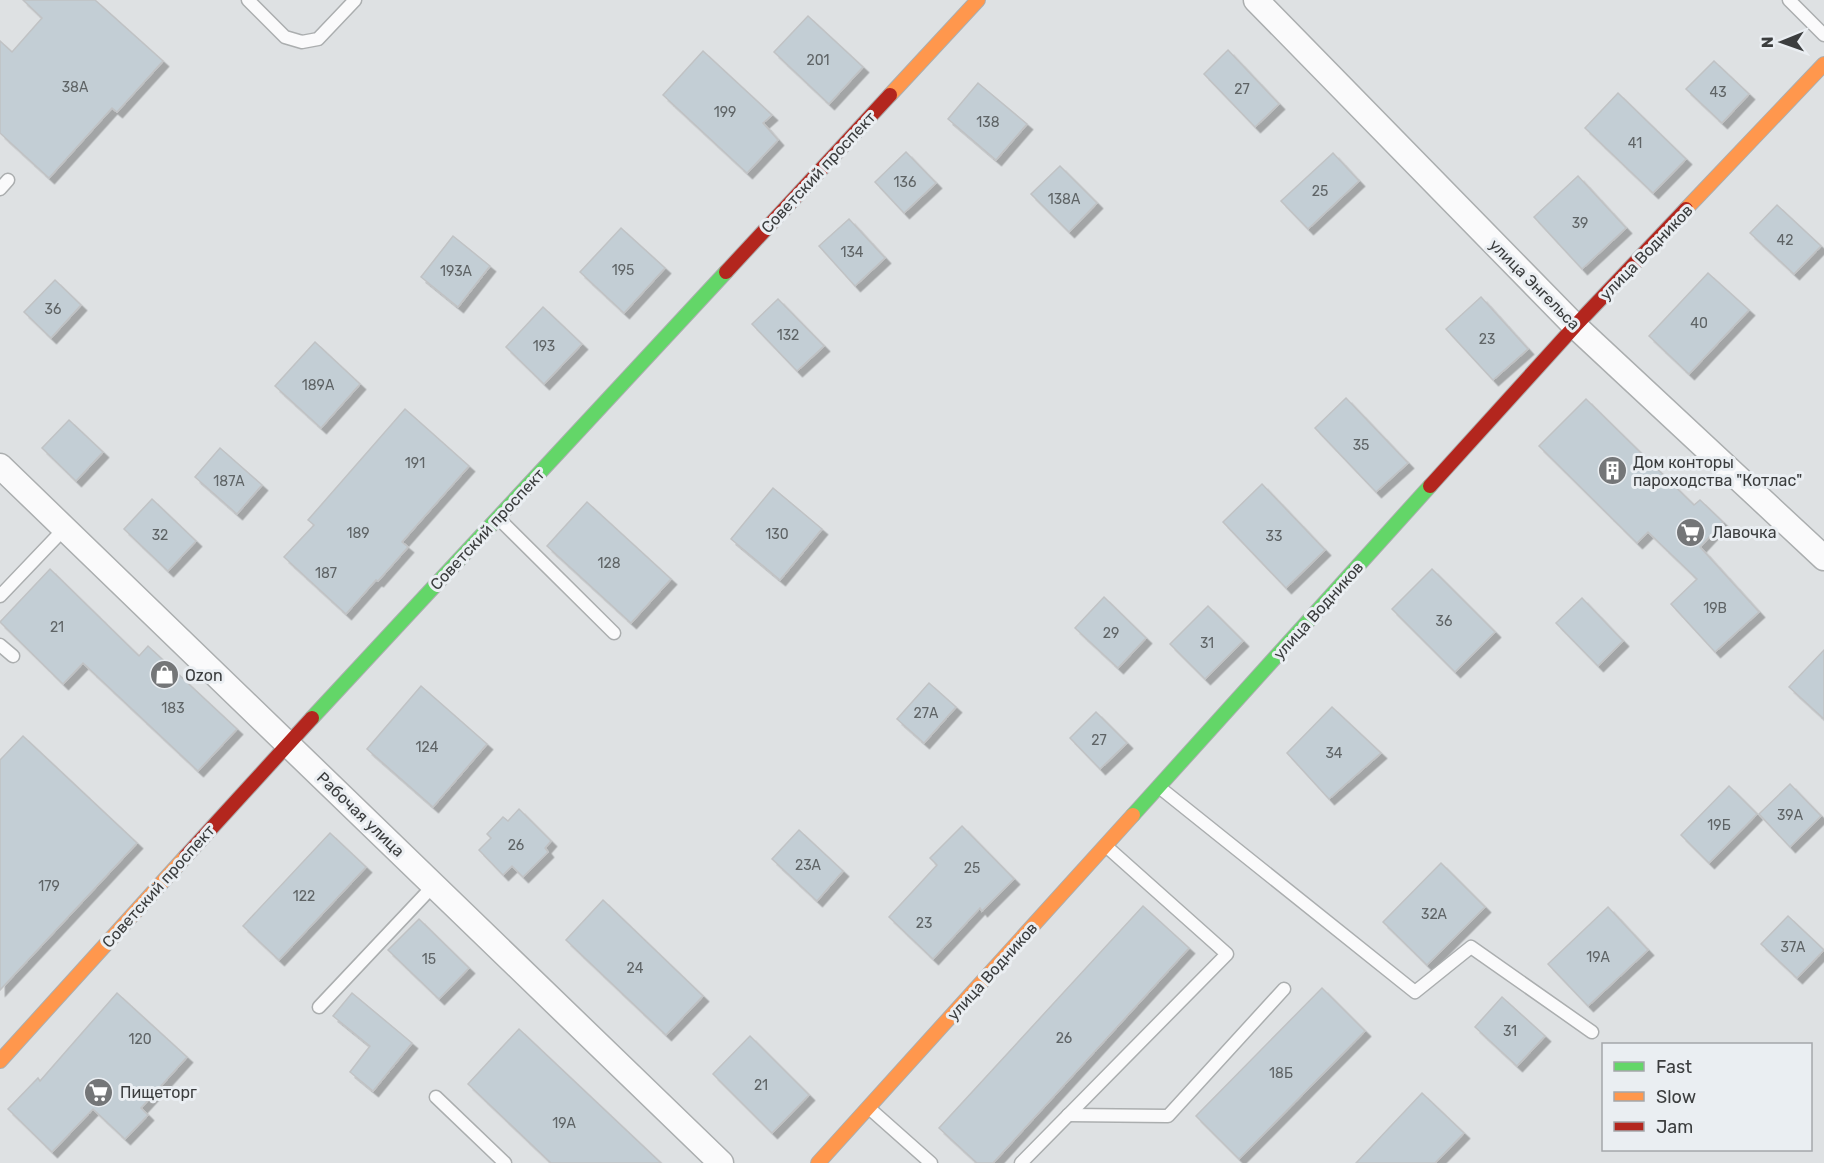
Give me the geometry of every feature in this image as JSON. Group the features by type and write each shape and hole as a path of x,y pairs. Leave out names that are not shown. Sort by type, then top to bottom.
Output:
{"street":[{"name":"Советский проспект","path":"0,1061 288,744 978,0"},
{"name":"улица Энгельса","path":"1256,0 1575,326 1824,558"},
{"name":"улица Водников","path":"818,1163 1575,326 1824,64"},
{"name":"Рабочая улица","path":"0,466 721,1163"}],"lane":[{"path":"248,0 285,38 302,42 318,39 355,0"},
{"path":"1789,0 1824,35"},
{"path":"497,518 614,633"},
{"path":"0,596 64,529"},
{"path":"0,645 13,656"},
{"path":"1158,787 1416,992 1471,947 1592,1032"},
{"path":"1021,1163 1227,954 1105,845"},
{"path":"319,1007 434,885"},
{"path":"1068,1115 1168,1116 1284,989"},
{"path":"436,1097 505,1163"},
{"path":"868,1107 931,1163"}],"building":[{"path":"23,0 95,0 163,61 117,112 112,108 49,178 0,133 0,41 12,52 42,18"},
{"path":"808,16 863,67 829,104 774,52"},
{"path":"1228,50 1279,104 1255,127 1204,74"},
{"path":"703,51 772,115 763,123 778,140 747,173 663,95"},
{"path":"1714,61 1749,94 1722,123 1686,89"},
{"path":"978,83 1027,124 996,160 948,119"},
{"path":"1618,93 1686,159 1653,193 1585,128"},
{"path":"906,152 936,183 904,213 875,182"},
{"path":"1333,153 1359,181 1308,229 1281,201"},
{"path":"1060,166 1097,203 1069,232 1031,194"},
{"path":"1578,176 1626,228 1582,269 1534,217"},
{"path":"1777,205 1821,246 1794,274 1750,233"},
{"path":"849,219 885,258 855,286 819,246"},
{"path":"621,228 665,268 624,313 580,272"},
{"path":"453,236 490,266 458,307 421,277"},
{"path":"1708,273 1749,310 1689,374 1649,336"},
{"path":"55,280 81,305 51,338 24,312"},
{"path":"1481,297 1528,349 1493,380 1446,329"},
{"path":"778,299 824,346 797,371 752,324"},
{"path":"543,307 582,344 544,384 506,347"},
{"path":"315,342 360,384 321,428 275,386"},
{"path":"1346,398 1408,463 1376,492 1315,428"},
{"path":"1586,399 1694,505 1700,500 1723,522 1700,547 1759,612 1715,652 1671,604 1697,579 1648,532 1637,543 1539,446"},
{"path":"405,409 469,466 402,542 408,547 346,614 284,557 314,525 308,520"},
{"path":"69,420 103,452 76,481 42,448"},
{"path":"220,448 262,485 237,514 195,477"},
{"path":"1262,484 1325,550 1286,588 1223,522"},
{"path":"773,488 822,529 780,580 731,539"},
{"path":"152,499 196,541 168,571 124,529"},
{"path":"587,502 671,579 631,623 547,546"},
{"path":"50,569 139,656 148,646 237,729 198,771 83,663 63,684 0,622"},
{"path":"1432,569 1495,632 1455,672 1392,609"},
{"path":"1104,597 1146,638 1118,668 1075,628"},
{"path":"1582,598 1623,641 1598,666 1556,623"},
{"path":"1208,606 1243,641 1205,679 1170,644"},
{"path":"1824,650 1824,719 1789,687"},
{"path":"929,683 956,707 924,743 897,719"},
{"path":"421,686 487,744 433,807 367,749"},
{"path":"1332,707 1381,753 1329,799 1287,753"},
{"path":"1096,712 1127,743 1100,769 1070,738"},
{"path":"23,736 137,843 0,990 0,760"},
{"path":"1790,784 1821,816 1790,847 1759,814"},
{"path":"1729,786 1757,814 1709,863 1681,835"},
{"path":"519,809 551,841 545,848 548,852 523,877 512,866 503,875 479,850 491,838 487,834 503,817 508,821"},
{"path":"962,826 1014,879 982,911 980,908 933,959 889,917 937,865 930,858"},
{"path":"799,830 843,871 817,901 772,859"},
{"path":"330,833 366,867 279,960 243,926"},
{"path":"1441,863 1485,907 1427,965 1383,922"},
{"path":"603,900 703,996 666,1035 566,940"},
{"path":"1143,906 1189,948 993,1163 977,1163 939,1128"},
{"path":"1608,907 1648,950 1588,1006 1548,964"},
{"path":"1788,916 1824,950 1797,978 1761,944"},
{"path":"419,919 469,968 439,999 388,950"},
{"path":"1322,988 1365,1031 1239,1159 1196,1116"},
{"path":"117,993 187,1057 141,1108 148,1115 125,1139 93,1109 52,1152 8,1109 38,1078 40,1081"},
{"path":"352,993 412,1043 373,1091 350,1072 370,1046 333,1016"},
{"path":"1502,997 1545,1036 1517,1066 1475,1027"},
{"path":"519,1029 661,1163 551,1163 468,1084"},
{"path":"750,1036 809,1095 772,1133 713,1074"},
{"path":"1422,1093 1464,1133 1435,1163 1356,1163"}],"traffic: fast":[{"path":"312,718 726,272"},
{"path":"1133,815 1430,486"}],"traffic: slow":[{"path":"890,95 978,0"},
{"path":"1686,209 1824,64"},
{"path":"818,1163 1133,815"},
{"path":"0,1061 186,856"}],"traffic: jam":[{"path":"726,272 890,95"},
{"path":"1430,486 1575,326 1686,209"},
{"path":"186,856 312,718"}],"place":[{"name":"Дом конторы пароходства \"Котлас\"","path":"1612,471"},
{"name":"Лавочка","path":"1691,532"},
{"name":"Ozon","path":"164,675"},
{"name":"Пищеторг","path":"99,1092"}]}
